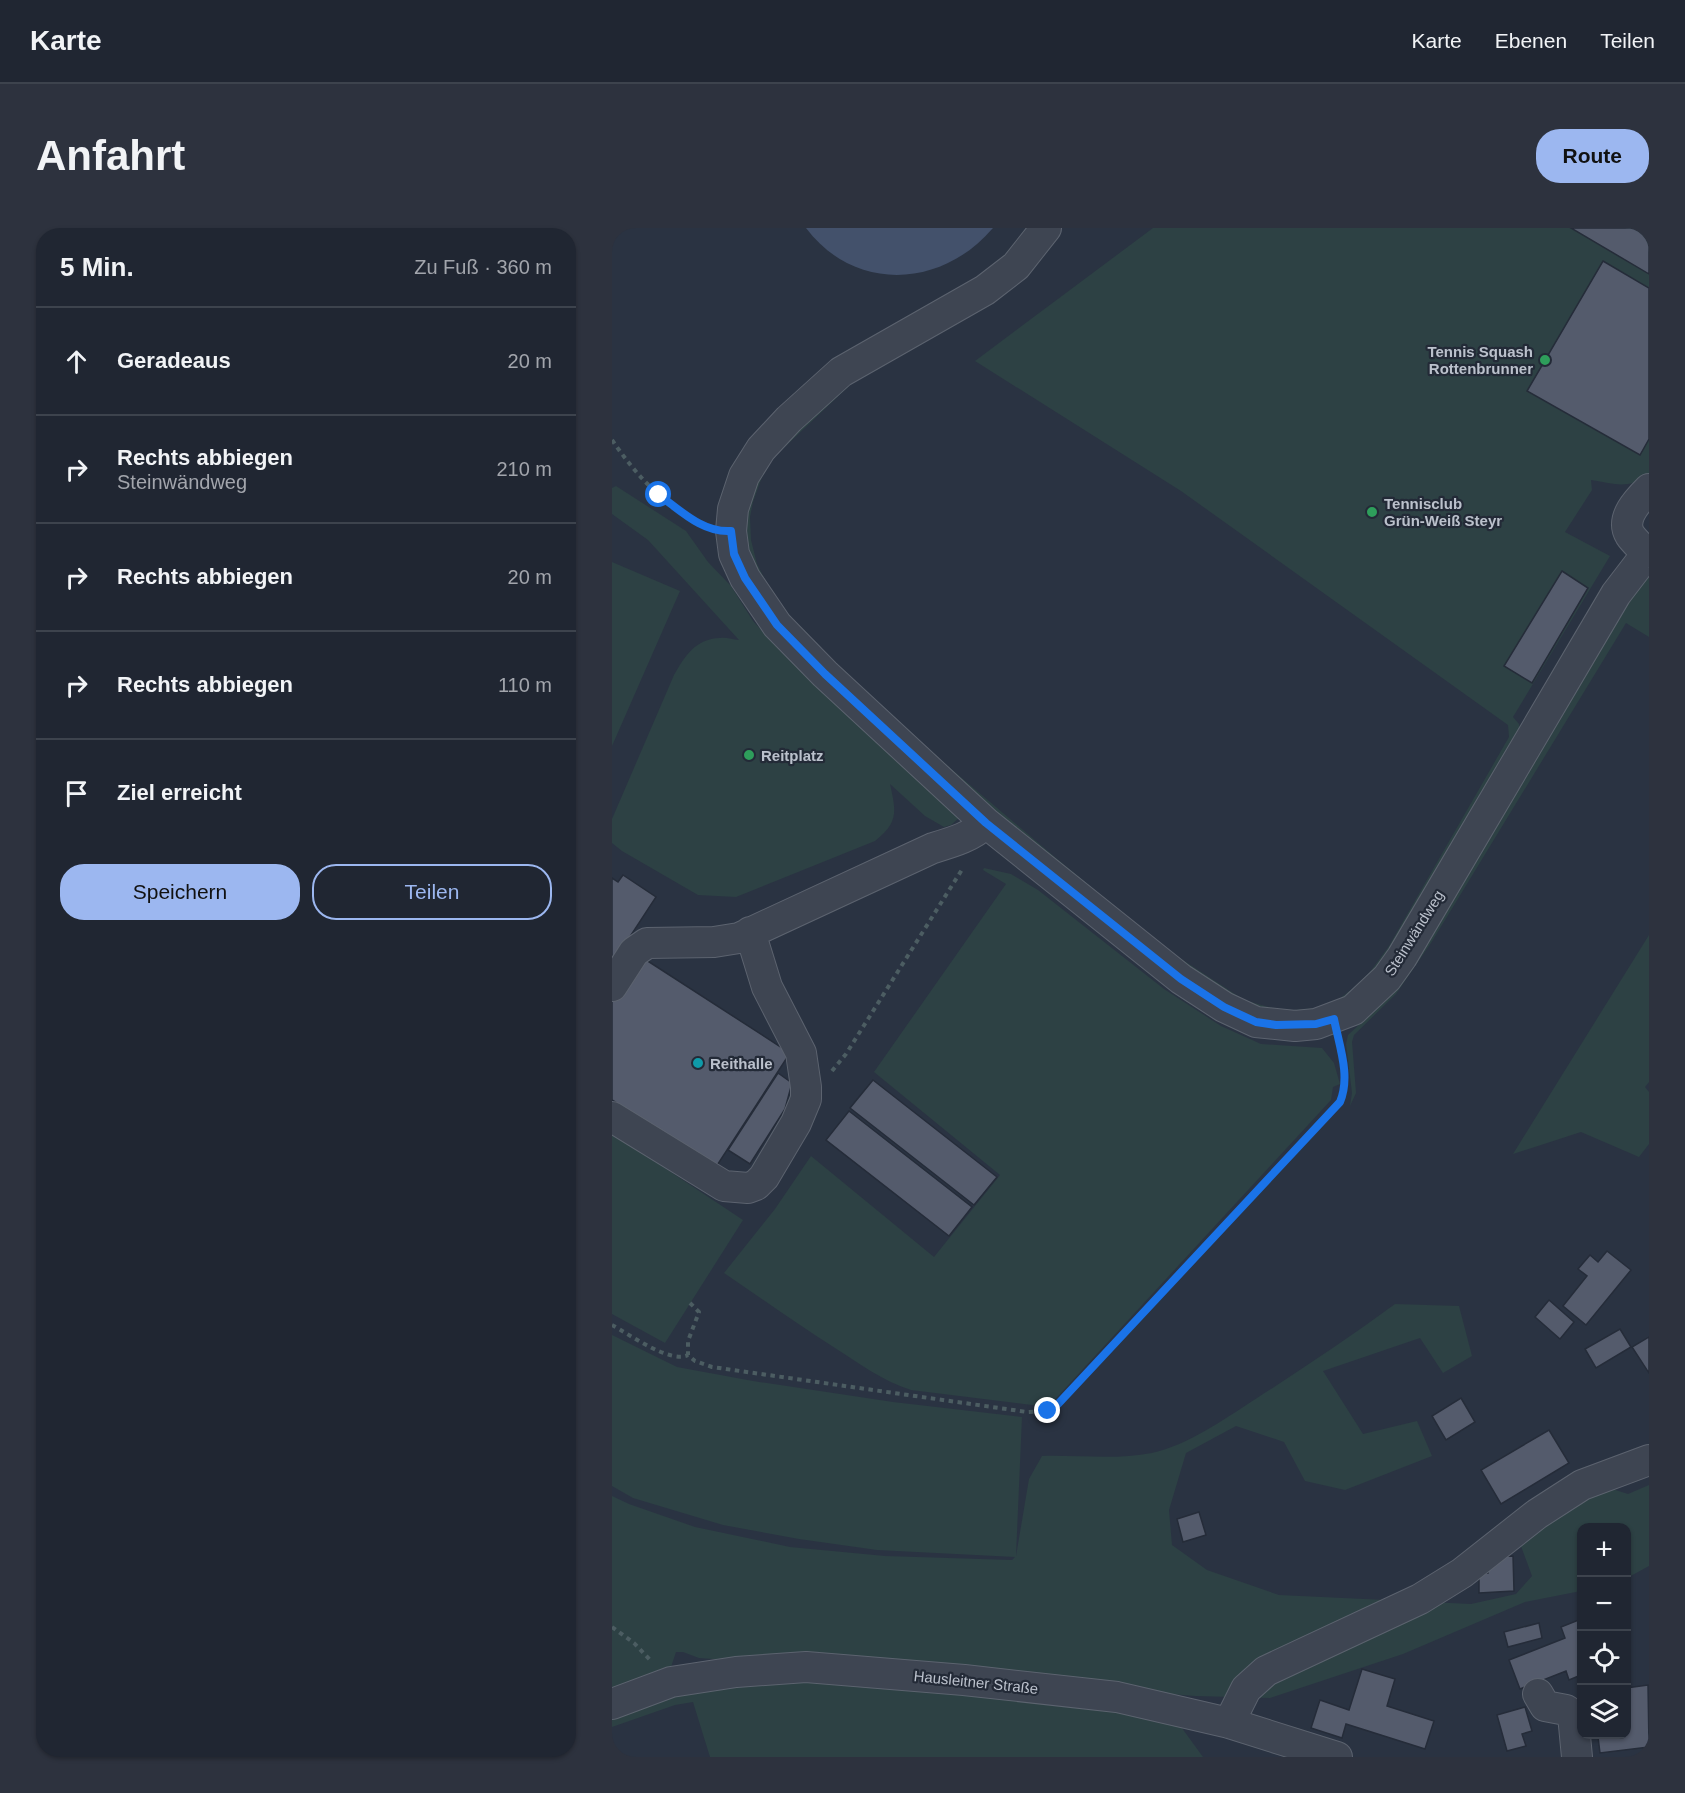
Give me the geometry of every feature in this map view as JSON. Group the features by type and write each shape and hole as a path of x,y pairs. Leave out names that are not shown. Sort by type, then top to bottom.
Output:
{"street":[{"name":"Steinwändweg","path":"1046,228 1016,266 985,290 841,372 789,419 761,449 744,476 733,509 731,531 734,554 745,578 777,625 981,827 1181,979 1224,1007 1256,1022 1276,1025 1316,1024 1334,1019 1353,1010 1387,978 1402,957 1616,594 1648,552 1629,533 1628,518 1635,502 1649,489"},
{"path":"612,986 634,952 647,943 714,942 739,938 933,848 962,840 981,827"},
{"path":"612,1117 724,1186 748,1188 756,1185 764,1177 796,1123 806,1099 806,1079 801,1053 767,987 750,932"},
{"path":"1229,1723 1246,1689 1266,1671 1420,1599 1462,1574 1537,1514 1582,1485 1649,1460"},
{"name":"Hausleitner Straße","path":"612,1704 670,1682 736,1672 806,1667 964,1680 1117,1697 1229,1723 1318,1754"},
{"path":"1538,1694 1545,1706 1566,1710 1573,1716 1577,1757"}],"path":[{"path":"612,440 614,447 630,466 659,495 696,522 712,530 731,531"},
{"path":"806,1079 826,1076 833,1071 846,1054 960,874 981,827"},
{"path":"612,1325 666,1354 677,1357 687,1355 712,1366 1027,1412 1048,1411 1058,1404 1340,1102 1345,1090 1345,1078 1334,1019"},
{"path":"687,1355 688,1341 699,1312 690,1303"},
{"path":"612,1628 633,1644 670,1682"}],"green space":[{"path":"1153,228 1649,228 1649,476 1627,484 1591,480 1592,490 1565,532 1610,556 1513,717 1519,724 1520,732 1386,960 1339,1003 1299,1014 1262,1012 1218,991 1009,829 796,629 751,562 746,542 747,507 766,461 847,382 849,386 770,461 753,502 750,517 751,540 757,564 772,593 790,617 845,674 910,734 1169,951 1244,1000 1283,1011 1316,1008 1339,999 1352,989 1370,972 1389,946 1509,737 1508,725 1181,491 975,361"},
{"name":"Reitplatz","path":"616,486 686,531 708,562 731,586 753,621 783,654 850,718 961,816 951,825 944,827 925,816 890,784 894,816 888,828 875,841 736,897 698,895 612,843 612,819 678,668 697,645 711,639 739,640 648,540 612,514 612,488"},
{"path":"612,562 680,591 612,746"},
{"path":"1649,570 1649,637 1626,623 1431,943 1396,994 1354,1035 1352,1042 1356,1093 1350,1106 1352,1093 1346,1044 1348,1035 1393,990 1617,618"},
{"path":"984,868 1011,874 1038,890 1164,989 1221,1026 1261,1044 1322,1048 1334,1063 1340,1084 1333,1087 1331,1100 1048,1407 911,1390 901,1386 863,1366 724,1273 775,1209 811,1156 934,1257 1000,1175 874,1072 1006,884 983,870"},
{"path":"1649,935 1649,1082 1645,1087 1649,1092 1649,1144 1639,1157 1581,1132 1513,1154"},
{"path":"612,1133 743,1220 665,1343 612,1314"},
{"path":"1395,1304 1459,1306 1472,1356 1443,1373 1420,1338 1323,1371 1363,1434 1417,1421 1432,1456 1345,1490 1305,1481 1284,1442 1236,1426 1186,1453 1169,1510 1172,1545 1207,1570 1279,1595 1471,1604 1516,1594 1532,1576 1518,1538 1603,1486 1628,1494 1649,1485 1649,1566 1631,1576 1631,1523 1577,1523 1577,1592 1525,1602 1403,1654 1270,1698 1195,1696 699,1658 683,1652 676,1652 671,1667 612,1690 612,1496 695,1527 790,1547 885,1556 1012,1560 1015,1557 877,1550 799,1539 723,1525 633,1498 612,1486 612,1335 677,1367 893,1402 1022,1417 1016,1556 1029,1479 1042,1456 1139,1455 1179,1444 1230,1416"},
{"path":"825,1679 1091,1705 1179,1724 1203,1757 710,1757 693,1702 675,1705 612,1727 612,1717 691,1692 741,1685"}],"water":[{"path":"806,228 993,228 972,248 949,262 924,272 899,275 873,272 849,264 826,249"}],"building":[{"path":"1571,228 1649,228 1649,274"},
{"path":"1603,261 1649,288 1649,439 1640,455 1527,391"},
{"path":"1562,571 1588,588 1532,683 1504,666"},
{"path":"623,875 656,897 612,964 612,878 618,882"},
{"name":"Reithalle","path":"640,956 790,1053 716,1167 612,1100 612,1000"},
{"path":"778,1073 792,1083 785,1109 750,1164 728,1150"},
{"path":"873,1080 997,1177 974,1205 850,1108"},
{"path":"849,1111 972,1207 949,1236 826,1140"},
{"path":"1607,1251 1631,1270 1586,1325 1563,1306 1587,1276 1578,1269 1590,1255 1598,1262"},
{"path":"1549,1300 1574,1322 1560,1339 1535,1317"},
{"path":"1620,1329 1631,1347 1596,1368 1585,1349"},
{"path":"1649,1337 1649,1373 1632,1347"},
{"path":"1461,1398 1475,1422 1446,1440 1432,1416"},
{"path":"1549,1430 1569,1463 1501,1504 1481,1470"},
{"path":"1199,1512 1206,1535 1183,1542 1177,1519"},
{"path":"1513,1556 1514,1591 1479,1593 1479,1574 1488,1573 1487,1557"},
{"path":"1577,1621 1577,1677 1569,1680 1566,1671 1520,1689 1509,1660 1565,1638 1561,1627"},
{"path":"1539,1623 1542,1638 1508,1647 1504,1632"},
{"path":"1362,1669 1395,1679 1387,1706 1434,1721 1425,1749 1346,1724 1342,1738 1311,1728 1320,1700 1349,1710"},
{"path":"1648,1685 1649,1747 1600,1753 1598,1739 1631,1739 1631,1687"},
{"path":"1525,1707 1532,1731 1522,1734 1526,1746 1507,1751 1497,1715"}],"place":[{"name":"Tennis Squash Rottenbrunner","path":"1545,360"},
{"name":"Tennisclub Grün-Weiß Steyr","path":"1372,512"},
{"name":"Reitplatz","path":"749,755"},
{"name":"Reithalle","path":"698,1063"}],"route":[{"path":"659,495 696,522 712,530 731,531 734,554 745,578 777,625 825,674 986,823 1181,979 1224,1007 1256,1022 1295,1026 1334,1019 1345,1078 1345,1090 1340,1102 1058,1404 1048,1411"}]}
